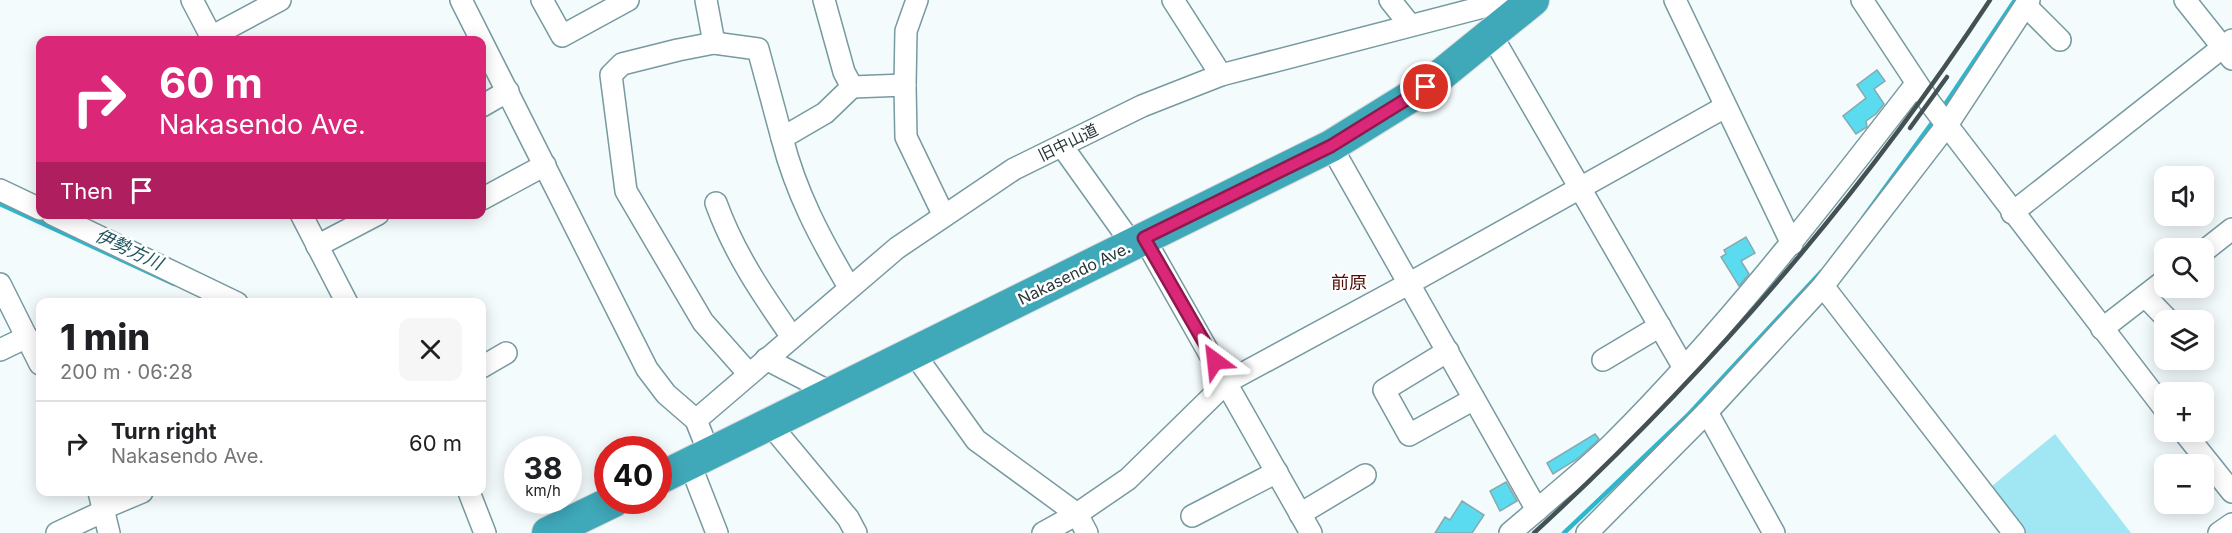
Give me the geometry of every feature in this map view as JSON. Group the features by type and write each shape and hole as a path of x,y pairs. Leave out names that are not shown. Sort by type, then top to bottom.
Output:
{"highway":[{"name":"Nakasendo Ave.","path":"672,472 1331,146 1426,87 1492,36 1533,0"},
{"path":"548,533 594,511"}],"street":[{"path":"192,0 210,36"},
{"path":"217,36 280,0"},
{"path":"542,0 562,36 628,0"},
{"path":"706,0 714,43"},
{"path":"824,0 844,72 852,87"},
{"path":"917,0 906,31 906,137 943,214"},
{"path":"1173,0 1221,75"},
{"path":"1390,0 1410,25"},
{"name":"旧中山道","path":"696,420 849,287 943,214 1014,170 1179,90 1221,75 1510,0"},
{"path":"1675,0 1792,244"},
{"path":"1862,0 1916,84 2012,213 2154,395"},
{"path":"2012,213 2229,49 2185,0"},
{"path":"469,3 480,36"},
{"path":"1587,533 1707,412 1823,286 1947,125 2028,3 2060,40"},
{"path":"1492,36 1684,368"},
{"path":"749,374 703,322 626,191 612,75 622,64 714,43 758,49 791,176 814,227 849,287"},
{"path":"486,52 508,91 647,369 666,394 696,420 700,458 717,533"},
{"path":"1510,533 1611,445 1684,368 1792,244 1916,84"},
{"path":"782,138 825,113 852,87 905,85"},
{"path":"486,104 508,91"},
{"path":"1042,533 1077,514 1128,479 1227,382 1725,107"},
{"path":"1062,146 1138,241 1227,382 1311,533"},
{"path":"1331,146 1537,510"},
{"path":"486,197 545,165"},
{"path":"0,190 36,207"},
{"path":"716,203 728,236 758,289 792,338"},
{"path":"61,219 227,298"},
{"path":"304,219 344,298"},
{"path":"317,246 368,219"},
{"path":"2214,243 2232,229"},
{"path":"0,284 36,356"},
{"path":"1823,286 2014,533"},
{"path":"2102,329 2154,289"},
{"path":"2145,296 2158,310"},
{"path":"1603,360 1660,326"},
{"path":"0,350 27,337"},
{"path":"1448,351 1384,390 1409,435 1474,399"},
{"path":"913,352 976,440 1077,514 1087,533"},
{"path":"486,365 506,353"},
{"path":"766,359 832,393"},
{"path":"1707,412 1774,533"},
{"path":"769,423 848,518 856,533"},
{"path":"2192,442 2232,492"},
{"path":"1192,516 1277,472"},
{"path":"1300,514 1365,475"},
{"path":"57,533 102,504 129,496"},
{"path":"471,496 484,533"},
{"path":"102,504 109,533"},
{"path":"2219,533 2232,524"}],"shaded area":[{"path":"2055,434 2131,533 2019,533 1986,491"}],"building":[{"path":"1877,70 1885,81 1874,89 1884,104 1866,121 1867,127 1856,134 1843,116 1866,98 1857,85"},
{"path":"1746,237 1755,253 1741,261 1749,274 1739,286 1721,257 1726,254 1724,250"},
{"path":"1595,434 1599,439 1595,443 1577,459 1553,474 1547,463"},
{"path":"1506,482 1517,501 1500,511 1490,491"},
{"path":"1462,501 1484,515 1472,533 1435,533 1445,517 1450,520"}],"waterway":[{"path":"1942,109 2015,0"},
{"path":"1863,218 1934,120"},
{"name":"伊勢方川","path":"0,204 174,284"},
{"path":"1564,533 1687,416 1821,272"}],"railway":[{"path":"1534,533 1660,410 1778,280 1889,144 1990,0"},
{"path":"1910,128 1947,77"}],"district":[{"name":"前原","path":"1349,282"}],"route":[{"path":"1215,361 1144,238 1331,146 1426,87"}]}
